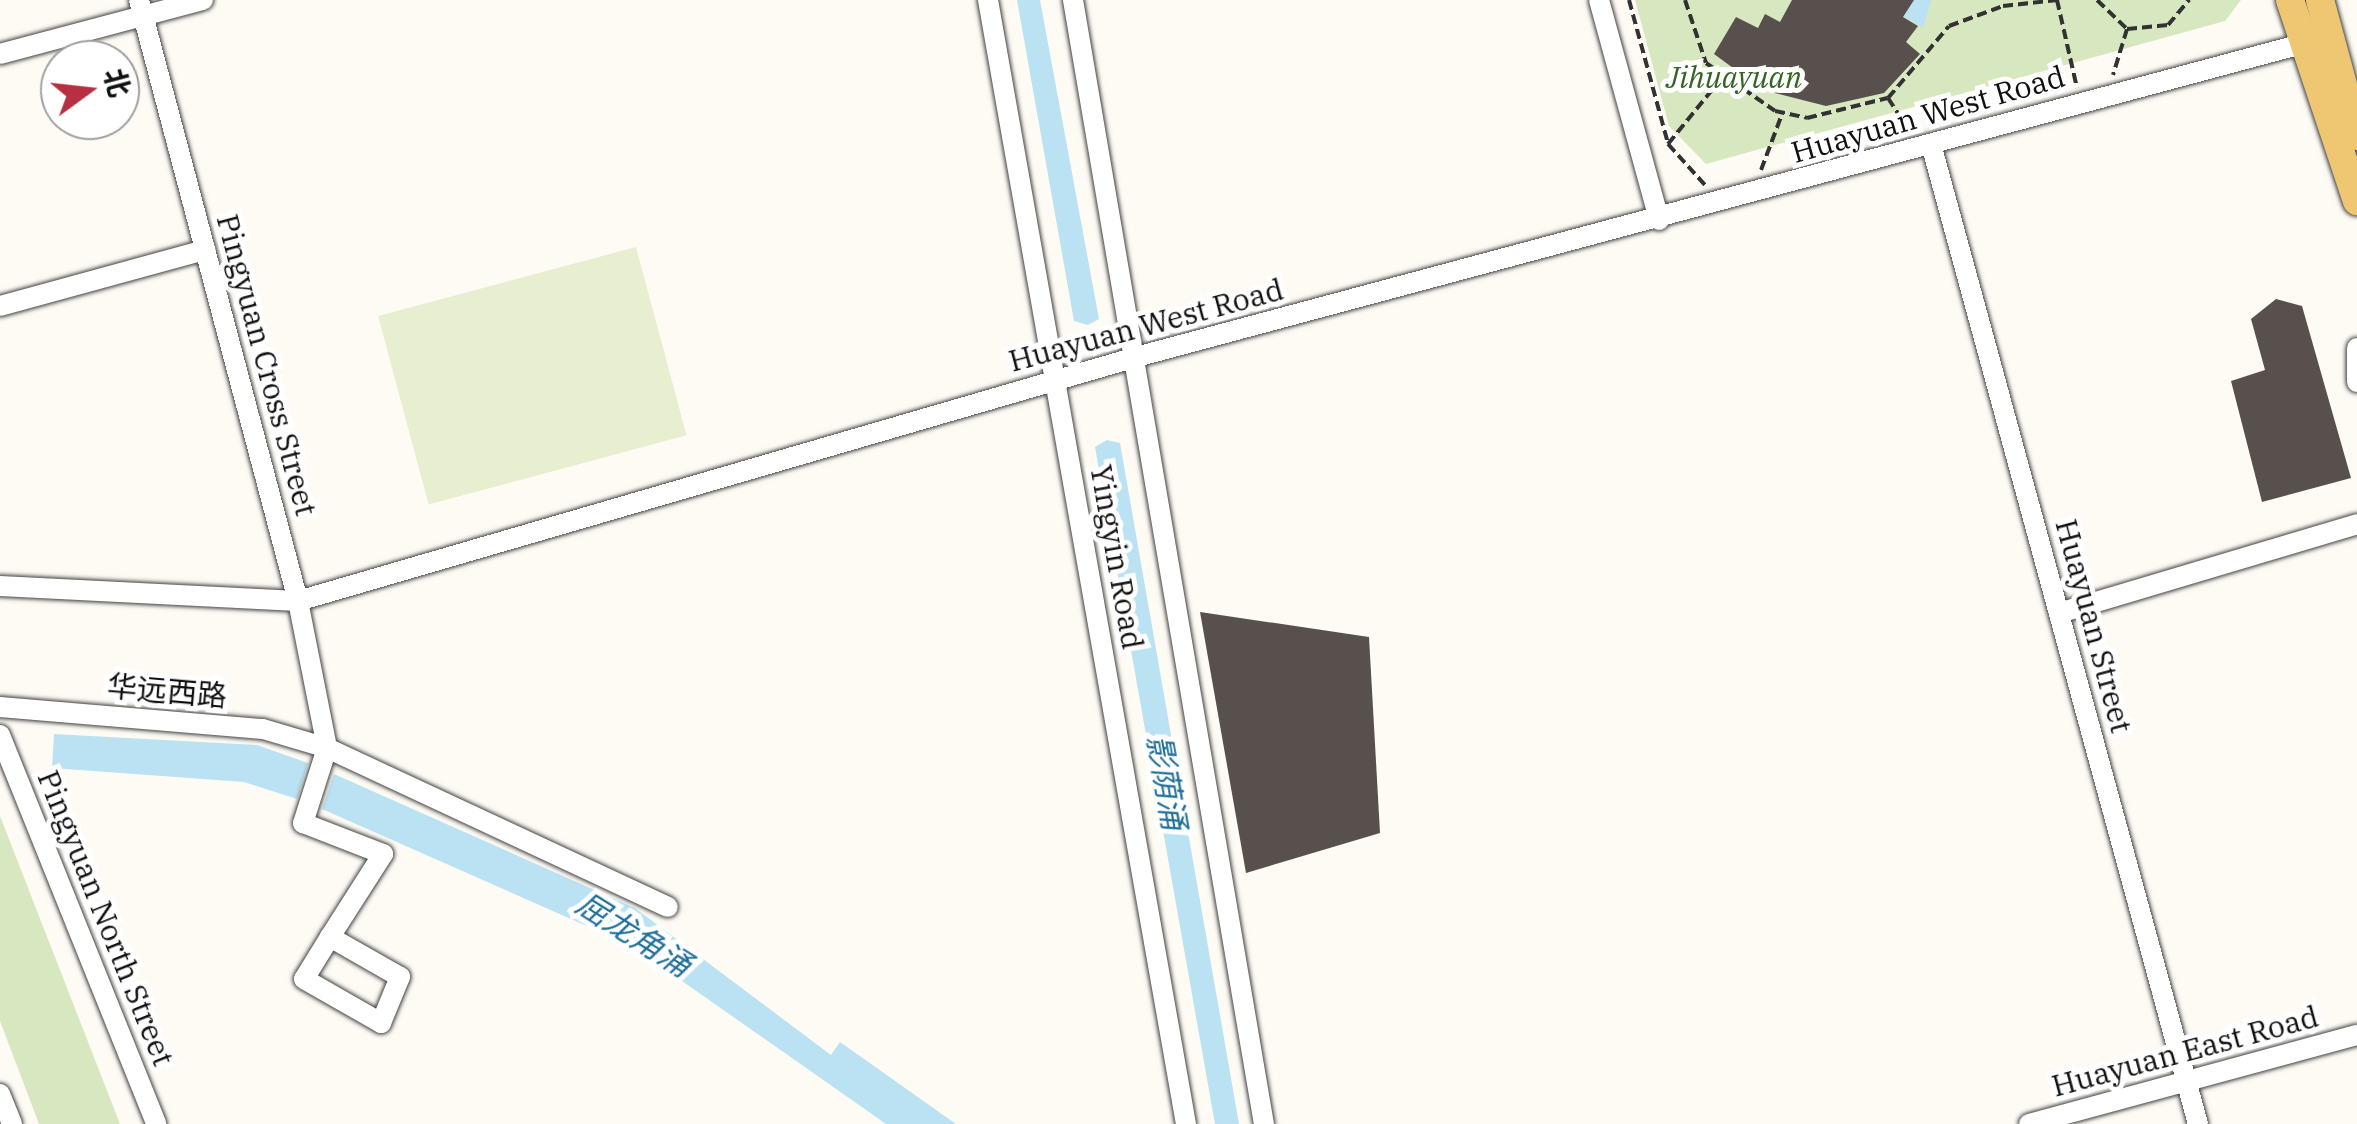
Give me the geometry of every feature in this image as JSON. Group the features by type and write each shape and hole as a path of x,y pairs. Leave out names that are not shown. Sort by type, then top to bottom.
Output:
{"main road":[{"path":"2290,0 2357,201"},
{"path":"2320,0 2357,136"}],"street":[{"path":"0,54 141,8 203,0"},
{"name":"Yingyin Road","path":"988,0 1186,1124"},
{"name":"Yingyin Road","path":"1072,0 1264,1124"},
{"path":"1600,0 1660,220"},
{"name":"Pingyuan Cross Street","path":"141,8 298,601 327,748"},
{"name":"Huayuan West Road","path":"0,586 298,601 1136,357 1660,220 1922,140 2302,44"},
{"name":"Huayuan Street","path":"1922,140 2059,613 2198,1124"},
{"path":"0,306 205,250"},
{"path":"2357,348 2357,382"},
{"path":"2059,613 2357,524"},
{"name":"华远西路","path":"0,707 263,729 327,748 668,907"},
{"name":"Pingyuan North Street","path":"0,735 9,781 156,1124"},
{"path":"327,748 303,823 384,854 330,937 304,979 380,1023 400,978 330,937"},
{"name":"Huayuan East Road","path":"2028,1124 2357,1035"},
{"path":"0,1094 12,1124"}],"path":[{"path":"1629,0 1668,144 1700,183"},
{"path":"1684,0 1706,63 1782,114 1807,118 1888,98 1949,26 2003,6 2057,0 2082,102"},
{"path":"2097,0 2127,29 2168,25 2190,0"},
{"path":"2112,79 2127,29"},
{"path":"1668,144 1724,76"},
{"path":"1888,98 1922,140"},
{"path":"1757,181 1782,114"}],"green space":[{"name":"Jihuayuan","path":"1635,0 2241,0 2225,21 1706,164 1669,126"},
{"path":"636,247 686,435 429,504 378,316"},
{"path":"0,816 120,1124 39,1124 0,1021"}],"water":[{"path":"1017,0 1040,0 1099,319 1088,325 1074,321"},
{"path":"1878,0 1931,0 1923,28"},
{"name":"影荫涌","path":"1107,440 1120,443 1239,1124 1215,1124 1095,447"},
{"path":"54,734 257,745 308,763 297,799 244,782 52,768"},
{"name":"屈龙角涌","path":"334,774 635,908 831,1055 840,1042 956,1124 886,1124 632,946 322,809"}],"building":[{"path":"1792,0 1914,0 1903,17 1918,26 1906,42 1920,54 1884,93 1826,106 1763,90 1714,54 1736,17 1758,28 1765,14 1780,22"},
{"path":"2276,299 2302,306 2351,478 2262,502 2231,381 2265,370 2251,319"},
{"path":"1200,612 1369,637 1380,833 1246,873"}]}
